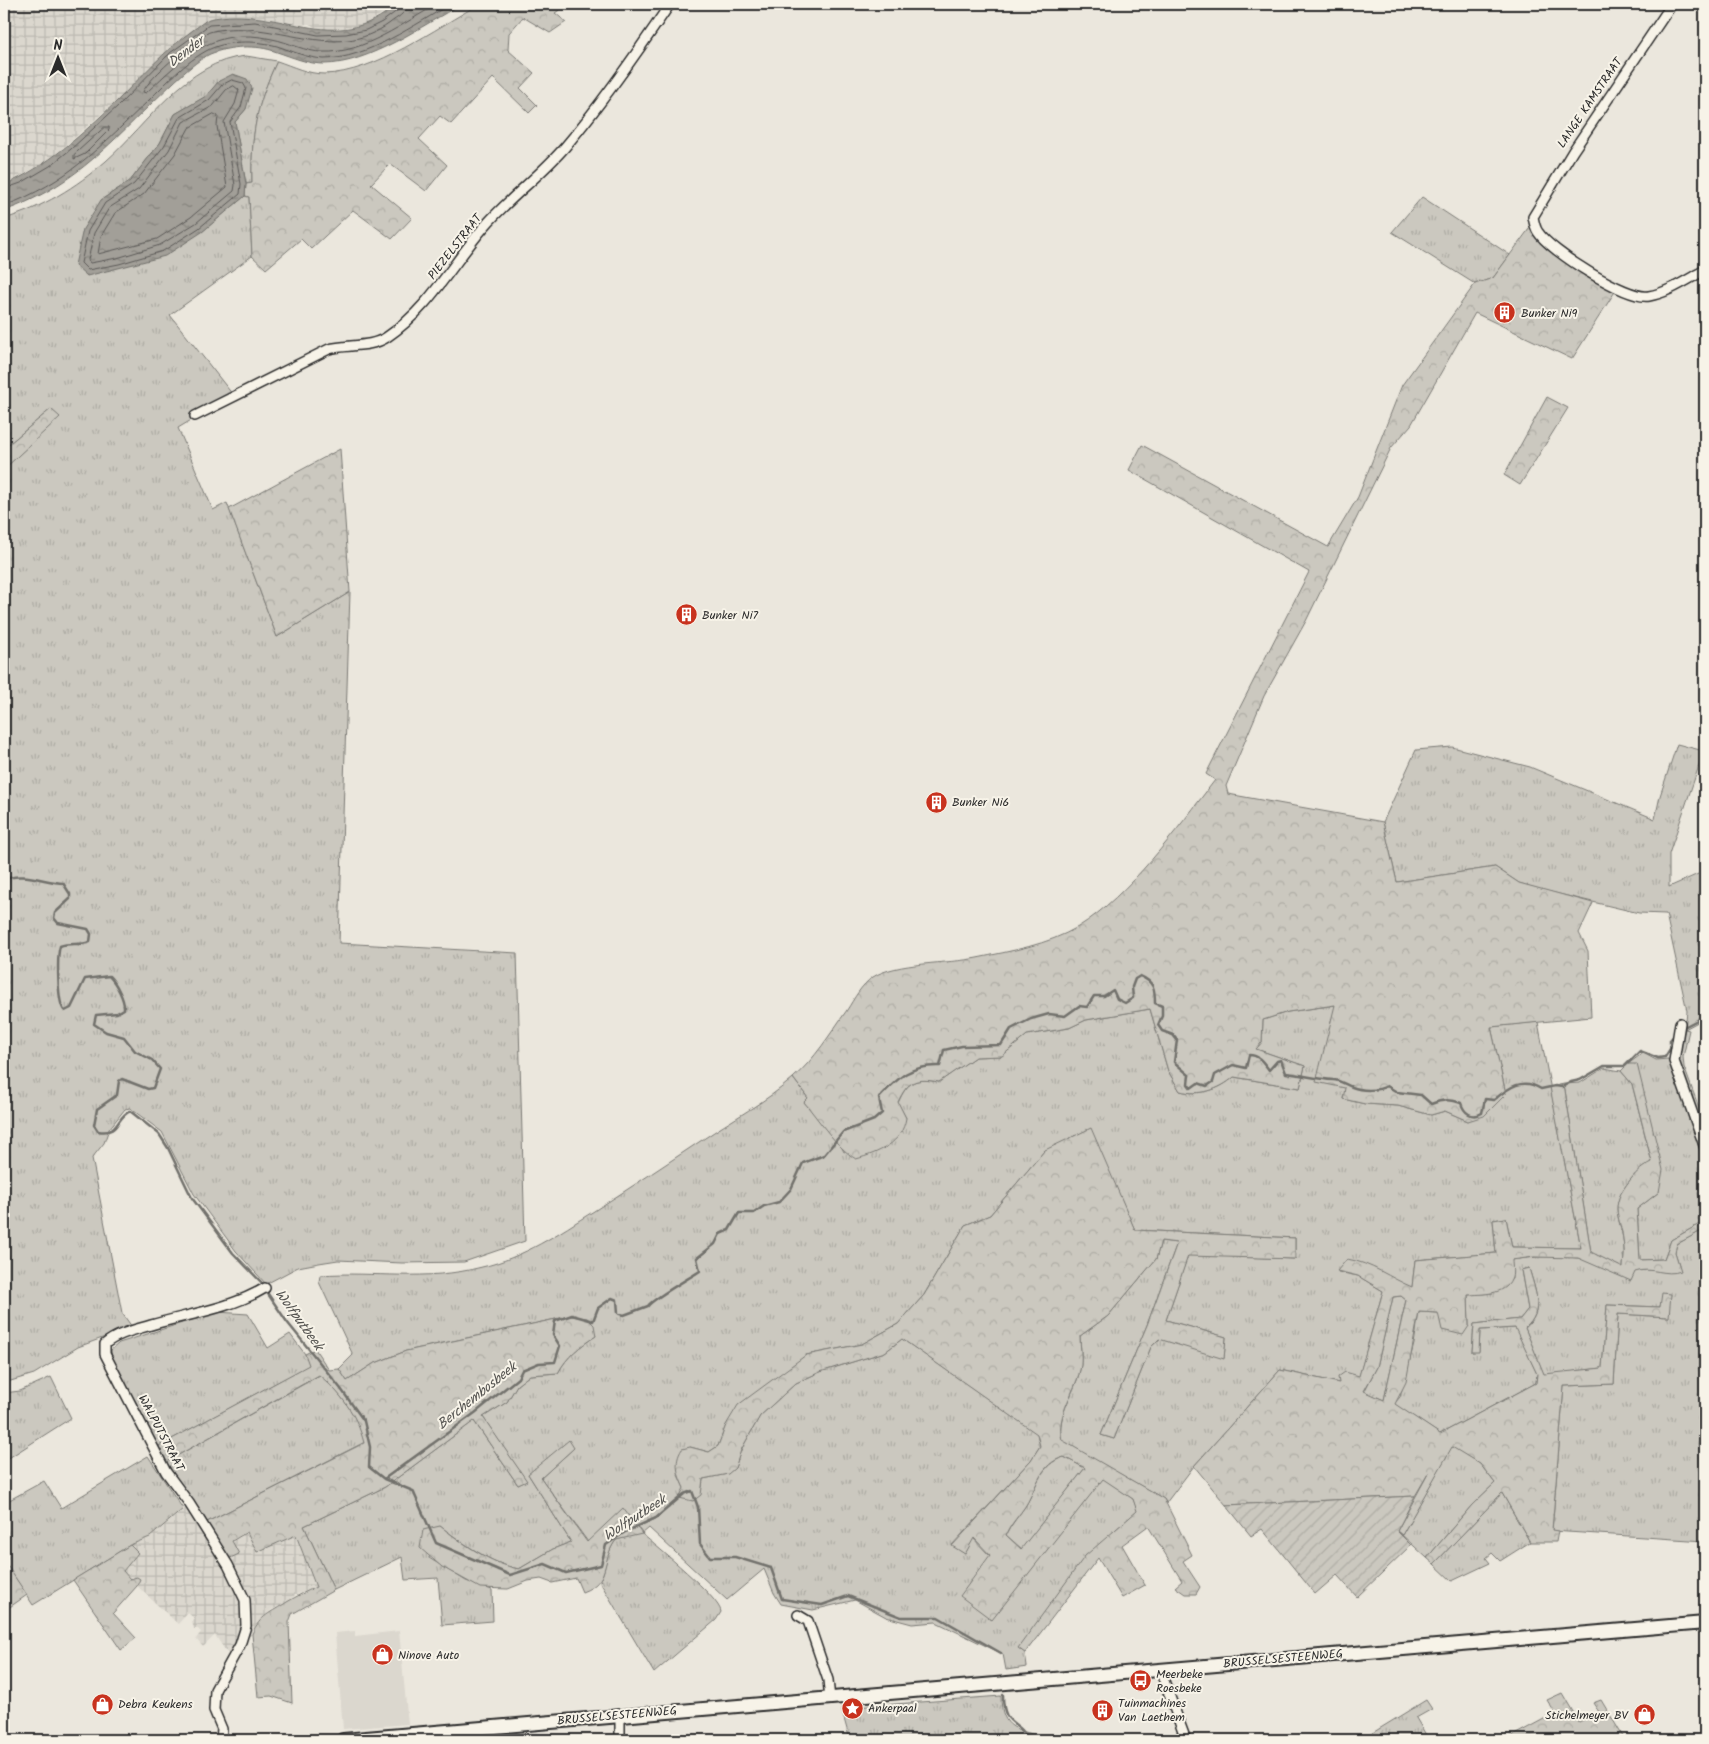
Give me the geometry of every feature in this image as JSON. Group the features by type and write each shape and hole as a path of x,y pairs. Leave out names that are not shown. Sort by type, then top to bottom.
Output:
{"main road":[{"name":"BRUSSELSESTEENWEG","path":"343,1740 378,1739 620,1715 830,1699 1705,1623"}],"street":[{"name":"PIEZELSTRAAT","path":"194,416 329,349 368,344 388,337 443,284 484,227 564,147 615,83 670,4"},
{"name":"LANGE KAMSTRAAT","path":"1672,4 1573,151 1533,217 1538,232 1561,253 1609,284 1631,294 1650,296 1705,270"},
{"path":"1680,1023 1674,1061 1705,1148"},
{"name":"WALPUTSTRAAT","path":"221,1740 222,1729 214,1710 214,1695 225,1669 240,1645 246,1626 245,1600 228,1565 189,1503 166,1472 105,1354 105,1344 113,1337 235,1303 265,1288"},
{"path":"798,1614 808,1621 828,1680 830,1699"},
{"path":"1160,1670 1186,1740"},
{"path":"620,1715 620,1740"}],"shaded area":[{"path":"4,4 397,4 364,25 324,31 309,24 295,25 255,17 115,102 48,161 4,185"},
{"path":"193,1502 228,1559 231,1542 248,1532 283,1540 296,1535 316,1588 295,1595 287,1603 271,1610 256,1625 252,1634 231,1653 227,1653 215,1635 203,1647 196,1639 201,1632 198,1629 194,1629 192,1622 195,1619 188,1613 178,1624 137,1586 140,1579 130,1579 123,1571 138,1553 130,1545 150,1537"},
{"path":"355,1631 355,1636 399,1631 408,1724 343,1729 335,1633"}],"green space":[{"path":"480,4 568,4 555,13 566,22 550,33 523,17 509,33 508,50 534,73 520,88 537,105 529,113 493,78 451,124 440,116 419,139 447,165 426,191 390,164 371,184 412,218 392,239 353,210 311,249 301,239 266,269 252,256 249,197 245,196 246,184 252,183 256,120 264,92 277,61 318,74 344,72 364,66 405,48"},
{"path":"246,56 277,61 264,92 256,120 252,183 246,184 235,122 246,109 219,81 207,96 175,114 160,143 130,181 101,200 202,232 245,196 249,197 252,256 170,315 233,395 178,428 213,510 227,503 277,637 350,592 339,943 517,953 525,1241 464,1262 402,1263 338,1260 319,1263 298,1267 266,1284 236,1251 194,1194 162,1132 130,1108 125,1109 109,1129 104,1143 92,1158 122,1313 132,1327 78,1347 34,1374 4,1383 4,469 59,417 51,409 4,448 4,219 45,203 83,179 122,146 169,96 205,69 224,60"},
{"path":"1422,197 1510,255 1493,278 1475,284 1392,232"},
{"path":"1529,229 1559,255 1616,290 1572,359 1475,313 1411,425 1391,448 1306,621 1264,696 1226,786 1228,794 1383,822 1397,882 1495,867 1519,883 1593,903 1579,933 1588,951 1591,1017 1491,1027 1506,1094 1484,1116 1468,1121 1445,1111 1431,1115 1398,1106 1365,1104 1343,1099 1345,1088 1316,1082 1335,1005 1288,1012 1263,1020 1262,1042 1256,1049 1305,1066 1300,1088 1234,1077 1209,1091 1195,1093 1180,1091 1168,1071 1150,1009 1086,1020 1069,1028 1027,1035 1002,1056 975,1057 939,1082 924,1080 914,1082 905,1089 898,1102 906,1118 900,1134 888,1146 873,1154 856,1159 849,1154 835,1141 804,1102 808,1098 793,1078 822,1046 861,988 873,977 895,969 965,960 1029,947 1078,927 1115,898 1152,859 1215,780 1206,774 1309,572 1129,470 1142,445 1328,547 1358,497 1402,385 1475,284 1493,278"},
{"path":"1547,397 1568,408 1520,485 1504,475"},
{"path":"51,409 60,417 4,469 4,448"},
{"path":"340,449 350,592 277,637 229,509"},
{"path":"1677,744 1704,751 1669,854 1669,887 1705,871 1705,1018 1685,1029 1687,1011 1666,914 1639,913 1542,890 1519,883 1495,867 1397,882 1383,822 1416,750 1452,747 1530,767 1655,819 1660,796"},
{"path":"1336,1005 1346,1088 1343,1099 1365,1104 1398,1106 1431,1115 1445,1111 1468,1121 1506,1094 1491,1027 1538,1022 1581,1248 1512,1247 1506,1218 1493,1220 1496,1253 1415,1260 1412,1288 1347,1260 1338,1272 1358,1276 1383,1291 1359,1377 1339,1383 1280,1370 1194,1466 1166,1503 1164,1499 1062,1441 1061,1431 1064,1411 1076,1383 1081,1364 1080,1336 1108,1316 1156,1259 1161,1241 1177,1243 1147,1325 1101,1435 1114,1439 1151,1347 1160,1339 1224,1358 1226,1337 1166,1320 1188,1255 1295,1259 1295,1238 1135,1230 1117,1190 1045,1150 990,1215 965,1225 924,1295 898,1324 862,1344 806,1355 726,1425 718,1446 709,1452 690,1447 678,1475 684,1488 702,1488 703,1479 727,1474 735,1468 741,1450 760,1416 796,1383 820,1372 885,1352 902,1339 1037,1433 1040,1446 1031,1460 952,1545 965,1554 973,1538 990,1556 991,1620 1103,1478 1133,1499 1138,1511 1116,1529 1019,1648 1025,1653 1027,1667 1006,1670 1003,1654 936,1622 912,1624 886,1617 855,1600 813,1610 781,1604 764,1569 727,1600 649,1528 642,1534 699,1584 718,1605 721,1612 716,1620 654,1673 600,1582 608,1555 616,1540 642,1533 623,1509 588,1542 541,1478 574,1448 528,1474 571,1542 553,1549 519,1569 488,1558 440,1526 429,1558 466,1581 492,1590 493,1621 442,1625 438,1578 405,1580 402,1557 334,1590 304,1526 385,1487 474,1421 518,1485 526,1481 483,1417 507,1402 517,1385 530,1375 558,1373 565,1361 574,1352 596,1336 570,1316 406,1351 373,1364 347,1381 339,1369 353,1355 319,1282 320,1275 441,1274 482,1267 512,1258 568,1228 760,1103 793,1078 808,1098 804,1102 839,1142 844,1152 906,1118 898,1103 905,1089 913,1082 924,1080 939,1082 975,1057 1002,1056 1027,1035 1069,1028 1086,1020 1150,1009 1168,1071 1180,1091 1195,1093 1209,1091 1234,1077 1300,1088 1305,1066 1256,1049 1262,1042 1263,1020 1288,1012"},
{"path":"1685,1029 1689,1030 1683,1057 1684,1067 1705,1124 1705,1135 1677,1066 1678,1051"},
{"path":"1643,1053 1656,1060 1668,1059 1705,1154 1705,1221 1671,1240 1664,1259 1640,1260 1637,1209 1659,1192 1637,1065 1628,1064"},
{"path":"1628,1064 1637,1064 1663,1170 1659,1192 1637,1209 1640,1260 1664,1259 1671,1240 1705,1221 1705,1229 1677,1244 1675,1252 1681,1271 1670,1273 1641,1270 1635,1272 1631,1281 1578,1258 1534,1257 1512,1260 1512,1278 1504,1289 1486,1294 1468,1295 1469,1326 1463,1335 1442,1330 1438,1313 1419,1312 1406,1382 1395,1404 1440,1434 1536,1383 1537,1374 1515,1328 1480,1330 1479,1352 1472,1352 1474,1324 1520,1319 1528,1309 1521,1270 1529,1268 1536,1292 1537,1307 1535,1315 1525,1328 1544,1374 1602,1368 1607,1305 1660,1307 1662,1293 1671,1294 1669,1317 1618,1314 1614,1384 1564,1386 1552,1530 1558,1531 1556,1542 1530,1542 1502,1493 1434,1564 1427,1558 1472,1505 1495,1483 1480,1464 1452,1447 1402,1535 1397,1531 1429,1472 1415,1496 1226,1505 1194,1466 1280,1370 1339,1383 1338,1377 1345,1372 1359,1376 1383,1291 1358,1276 1337,1271 1347,1259 1373,1267 1412,1287 1415,1260 1496,1253 1493,1220 1506,1218 1512,1247 1581,1248 1550,1087 1564,1084 1591,1252 1623,1268 1623,1237 1617,1205 1623,1189 1643,1167 1652,1162 1632,1084 1621,1071","holes":["1401,1296 1406,1300 1384,1400 1364,1391 1377,1367 1393,1297"]},
{"path":"1604,1068 1621,1071 1632,1084 1652,1163 1631,1179 1619,1198 1617,1213 1623,1237 1623,1268 1591,1253 1564,1084 1580,1083"},
{"path":"1091,1128 1135,1230 1295,1238 1295,1259 1188,1256 1166,1320 1226,1337 1224,1359 1159,1339 1151,1347 1114,1439 1101,1435 1147,1325 1177,1243 1161,1241 1156,1259 1108,1316 1080,1336 1081,1365 1061,1421 1062,1440 1164,1499 1192,1555 1183,1561 1200,1587 1196,1594 1185,1594 1175,1587 1182,1581 1148,1526 1122,1545 1145,1585 1122,1598 1098,1558 1025,1653 1018,1648 1085,1556 1137,1511 1133,1499 1103,1479 992,1620 960,1596 990,1555 974,1538 965,1554 952,1546 1031,1460 1040,1446 1037,1434 902,1339 885,1352 820,1372 796,1383 760,1416 741,1450 735,1468 728,1474 703,1479 701,1495 693,1501 679,1498 684,1488 678,1474 677,1464 682,1449 690,1447 709,1452 718,1446 726,1425 738,1405 806,1355 862,1344 898,1324 924,1295 965,1225 990,1215 1045,1150","holes":["1064,1457 1085,1468 1021,1549 1006,1535 1026,1505 1040,1476 1049,1464"]},
{"path":"1705,1229 1705,1541 1552,1531 1564,1386 1614,1384 1618,1314 1669,1317 1660,1307 1607,1305 1602,1368 1544,1375 1525,1328 1535,1315 1537,1308 1536,1292 1529,1268 1521,1270 1528,1309 1520,1319 1474,1324 1472,1352 1479,1351 1480,1330 1516,1328 1537,1374 1536,1383 1440,1434 1394,1404 1400,1397 1414,1344 1419,1312 1438,1313 1469,1326 1468,1295 1493,1293 1512,1279 1511,1260 1561,1257 1580,1259 1603,1267 1622,1270 1669,1267 1679,1265 1675,1252 1677,1244"},
{"path":"1401,1296 1406,1300 1384,1400 1364,1392 1377,1367 1393,1297"},
{"path":"217,1312 248,1314 268,1348 290,1334 305,1354 310,1365 157,1447 112,1358 111,1350 119,1343"},
{"path":"570,1316 587,1318 594,1325 596,1336 574,1352 565,1361 558,1373 530,1375 517,1385 507,1402 483,1417 527,1481 518,1485 474,1421 385,1487 304,1526 334,1590 292,1614 289,1622 292,1703 271,1696 258,1697 252,1634 255,1628 262,1618 316,1587 296,1535 257,1552 247,1532 232,1541 239,1554 228,1559 207,1522 364,1443 357,1423 341,1397 319,1375 166,1462 157,1447 309,1365 305,1354 315,1349 329,1370 339,1369 347,1381 373,1364 406,1351"},
{"path":"320,1375 335,1389 347,1405 358,1423 365,1442 207,1522 166,1462"},
{"path":"51,1377 71,1418 4,1461 4,1393 20,1391"},
{"path":"569,1440 574,1448 541,1478 587,1542 623,1508 642,1534 616,1540 598,1582 582,1592 576,1578 552,1583 541,1579 528,1581 508,1589 480,1588 442,1567 420,1548 423,1530 440,1526 467,1546 488,1558 519,1569 553,1549 571,1542 528,1474"},
{"path":"1452,1446 1480,1464 1495,1483 1472,1505 1427,1558 1402,1535"},
{"path":"148,1456 183,1509 150,1537 130,1545 33,1605 4,1561 4,1503 44,1481 61,1508"},
{"path":"1064,1457 1085,1468 1022,1549 1006,1535 1026,1505 1044,1471 1056,1460"},
{"path":"1502,1493 1530,1542 1500,1561 1492,1553 1486,1558 1490,1563 1452,1581 1434,1564"},
{"path":"1415,1496 1397,1531 1411,1545 1357,1597 1337,1575 1315,1594 1262,1529 1251,1536 1226,1505"},
{"path":"130,1545 138,1553 123,1571 130,1579 137,1577 140,1579 137,1586 113,1613 136,1638 121,1650 73,1580"},
{"path":"4,1561 27,1595 4,1611"},
{"path":"1562,1693 1579,1722 1599,1712 1593,1703 1601,1700 1625,1740 1505,1740 1555,1713 1547,1700"},
{"path":"1001,1696 1004,1716 1013,1727 1046,1738 1047,1740 850,1740 841,1708"},
{"path":"1426,1700 1432,1709 1416,1718 1429,1740 1361,1740"}],"water":[{"name":"Dender","path":"397,4 462,4 377,51 341,62 312,63 269,49 252,47 226,49 210,54 196,63 101,152 67,179 27,202 4,211 4,185 35,169 63,149 116,102 153,64 182,38 207,20 235,16 328,29 351,28 374,20"},
{"path":"233,74 247,79 252,88 246,109 235,122 246,184 245,196 202,232 165,256 87,276 75,265 83,229 101,200 130,181 160,143 175,114 206,96 219,81"}],"waterway":[{"name":"Wolfputbeek","path":"4,880 25,877 63,883 70,894 70,899 55,913 54,918 58,923 88,929 91,934 90,942 60,946 58,980 62,1007 65,1011 71,1008 85,979 109,976 120,992 124,1009 117,1013 96,1015 94,1024 106,1032 124,1037 135,1051 152,1060 160,1069 153,1088 148,1089 122,1079 119,1081 117,1095 97,1109 94,1125 98,1131 110,1131 130,1111 159,1134 168,1148 192,1198 233,1253 264,1285"},
{"name":"Berchembosbeek","path":"384,1479 475,1413 518,1378 522,1370 539,1363 555,1362 560,1346 553,1335 555,1321 572,1315 593,1321 598,1308 612,1298 617,1300 618,1313 624,1315 648,1306 663,1294 700,1271 697,1258 715,1244 720,1234 729,1230 739,1213 754,1213 764,1206 779,1202 791,1189 803,1163 824,1155 843,1132 874,1120 882,1113 879,1098 899,1078 913,1070 940,1066 944,1050 962,1046 1001,1045 1011,1029 1031,1019 1049,1014 1065,1016 1079,1006 1087,1007 1094,996 1104,996 1113,990 1117,999 1125,1003 1133,998 1132,987 1135,979 1140,976 1153,986 1155,1003 1162,1006 1162,1016 1158,1025 1162,1031 1173,1035 1177,1040 1174,1062 1189,1075 1188,1084 1191,1088 1198,1083 1207,1086 1213,1082 1215,1075 1233,1065 1246,1068 1249,1055 1252,1055 1256,1056 1269,1070 1277,1061 1281,1060 1286,1073 1336,1080 1360,1089 1375,1090 1387,1086 1397,1092 1421,1095 1431,1104 1446,1100 1461,1103 1466,1112 1478,1115 1482,1113 1485,1099 1494,1100 1516,1085 1528,1084 1541,1089 1555,1086 1562,1087 1580,1080 1604,1066 1625,1066 1640,1051 1658,1058 1665,1057 1670,1049 1670,1040 1676,1033"},
{"name":"Berchembosbeek","path":"1682,1028 1705,1016"},
{"name":"Wolfputbeek","path":"266,1291 287,1322 364,1421 370,1447 369,1467 384,1479 413,1491 436,1543 510,1575 545,1564 566,1573 601,1565 606,1545 625,1532 656,1518 684,1494 692,1491 698,1507 700,1544 710,1557 735,1557 771,1568 782,1599 822,1605 848,1596 901,1617 938,1617 1001,1653"},
{"name":"Wolfputbeek","path":"1003,1695 1006,1713 1028,1740"}],"place":[{"name":"Bunker Ni9","path":"1505,313"},
{"name":"Bunker Ni7","path":"686,615"},
{"name":"Bunker Ni6","path":"936,802"},
{"name":"Ninove Auto","path":"382,1655"},
{"name":"Meerbeke Roesbeke","path":"1140,1681"},
{"name":"Debra Keukens","path":"102,1704"},
{"name":"Ankerpaal","path":"852,1708"},
{"name":"Tuinmachines Van Laethem","path":"1102,1710"},
{"name":"Stichelmeyer BV","path":"1644,1715"}]}
